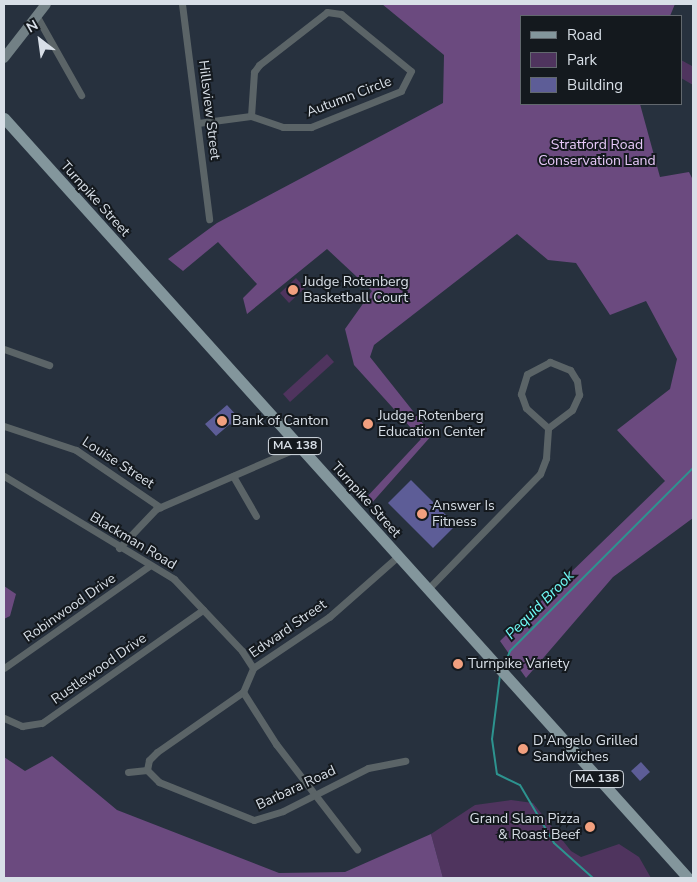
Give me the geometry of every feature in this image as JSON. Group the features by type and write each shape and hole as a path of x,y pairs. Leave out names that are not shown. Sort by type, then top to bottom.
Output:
{"main road":[{"path":"4,58 46,4"},
{"name":"Turnpike Street","path":"4,118 298,448 688,878"}],"street":[{"name":"Hillsview Street","path":"182,4 209,219"},
{"name":"Autumn Circle","path":"198,123 251,116 283,127 311,127 401,92 411,71 341,14 327,12 260,65 254,72 251,116"},
{"path":"36,15 81,95"},
{"path":"4,350 49,365"},
{"path":"426,590 536,479 546,458 548,428 572,410 579,389 570,370 550,362 527,374 521,394 526,408 548,428"},
{"name":"Louise Street","path":"4,426 76,450 160,507"},
{"path":"119,548 129,534 160,507 298,448"},
{"name":"Blackman Road","path":"4,476 174,580 242,651 253,668"},
{"path":"234,476 256,516"},
{"name":"Edward Street","path":"243,692 253,668 329,617 397,557"},
{"name":"Robinwood Drive","path":"4,668 149,566"},
{"name":"Rustlewood Drive","path":"4,718 22,726 42,723 203,610"},
{"path":"128,772 147,770 157,752 243,692 276,744 357,849"},
{"name":"Barbara Road","path":"147,770 159,782 254,820 368,768 405,761"}],"green space":[{"name":"Stratford Road Conservation Land","path":"382,4 675,4 670,15 520,15 520,105 640,105 660,177 689,172 693,180 693,518 613,577 526,678 500,641 665,481 617,430 670,389 677,359 646,301 610,315 576,263 548,260 517,234 374,345 370,357 432,435 370,505 365,499 421,439 354,365 345,329 372,291 327,249 247,314 243,298 257,284 218,242 183,271 168,259 217,223 443,103 444,55"},
{"path":"682,61 692,66 693,63 693,85 682,79"},
{"name":"Judge Rotenberg Basketball Court","path":"296,278 305,288 289,303 280,293"},
{"path":"327,354 334,362 290,402 283,394"},
{"path":"4,586 16,594 10,616 4,619"},
{"path":"52,756 117,810 279,873 345,872 431,834 443,878 4,878 4,757 25,771"},
{"path":"511,800 533,803 571,851 581,857 619,844 639,857 651,878 443,878 431,834 475,805"}],"building":[{"name":"Bank of Canton","path":"227,405 238,417 235,420 238,424 233,427 230,424 216,436 205,424"},
{"name":"Answer Is Fitness","path":"411,480 456,525 433,548 388,503"},
{"path":"641,762 650,772 640,781 631,771"}],"waterway":[{"name":"Pequid Brook","path":"504,666 510,651 693,468"},
{"name":"Pequid Brook","path":"500,675 492,739 497,774 520,785 554,843 593,878"}],"place":[{"name":"Judge Rotenberg Basketball Court","path":"293,290"},
{"name":"Bank of Canton","path":"222,421"},
{"name":"Judge Rotenberg Education Center","path":"368,424"},
{"name":"Answer Is Fitness","path":"422,514"},
{"name":"Turnpike Variety","path":"458,664"},
{"name":"D'Angelo Grilled Sandwiches","path":"523,749"},
{"name":"Grand Slam Pizza & Roast Beef","path":"590,827"}]}
